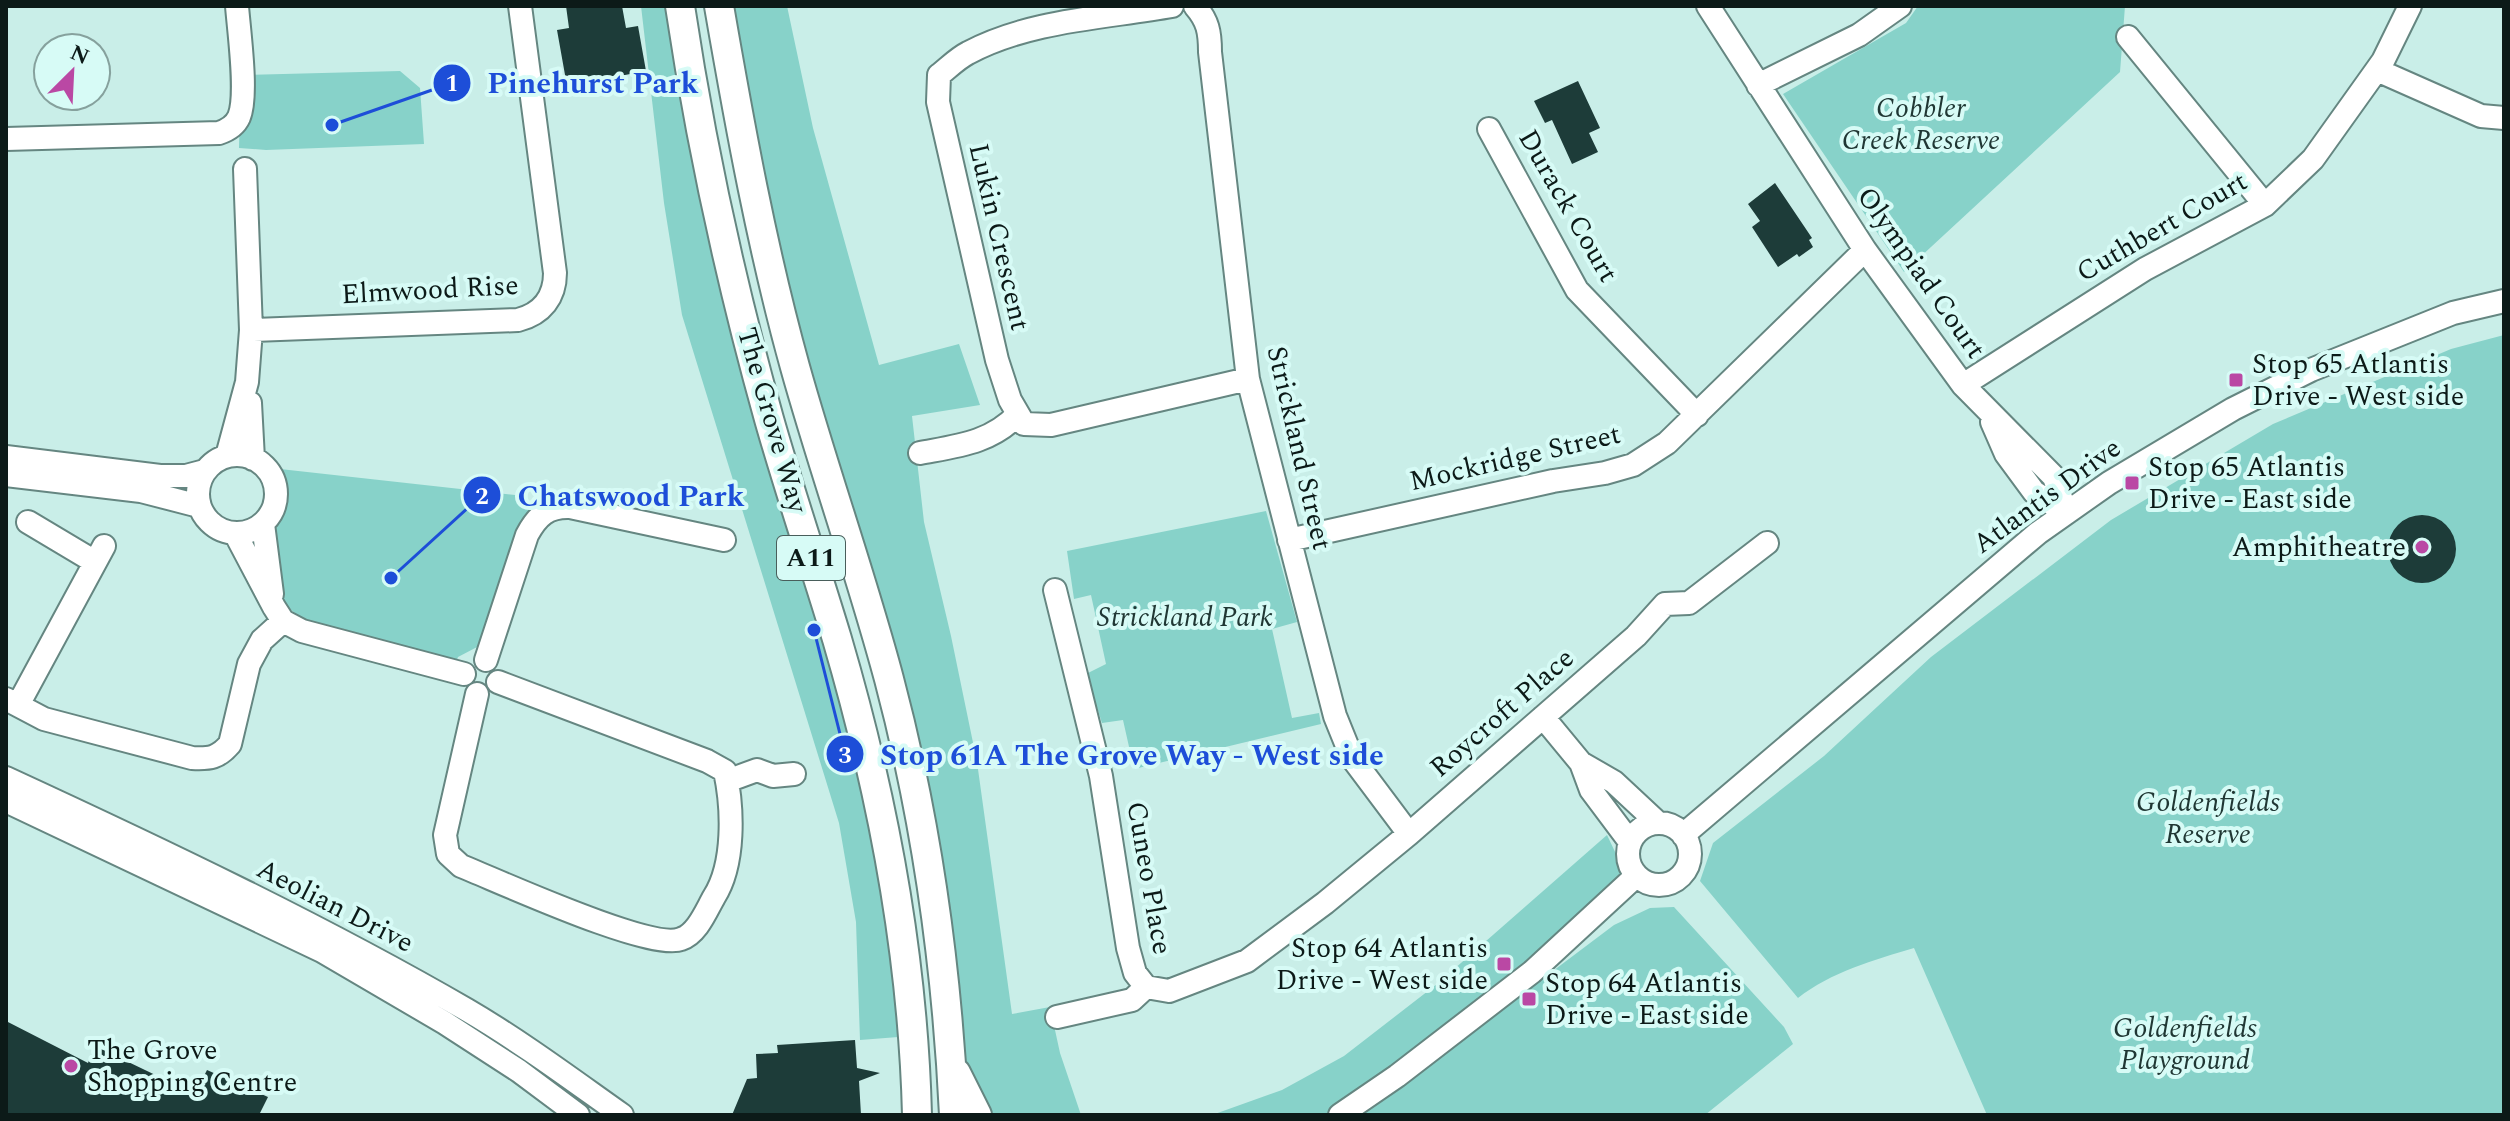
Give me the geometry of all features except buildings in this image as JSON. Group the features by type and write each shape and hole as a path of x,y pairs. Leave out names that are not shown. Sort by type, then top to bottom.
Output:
{"main road":[{"name":"The Grove Way","path":"680,6 712,190 751,348 777,445 837,640 875,792 904,955 917,1115"},
{"name":"The Grove Way","path":"719,6 753,194 785,329 889,679 917,802 942,956 954,1115"},
{"path":"952,1065 977,1115"}],"street":[{"path":"6,139 219,133 227,130 235,124 242,105 237,6"},
{"name":"Elmwood Rise","path":"251,330 518,320 530,317 547,302 555,285 555,273 520,6"},
{"name":"Lukin Crescent","path":"1018,414 997,360 938,102 939,75 967,53 1025,32 1088,18 1172,6"},
{"name":"Strickland Street","path":"1195,6 1206,19 1210,36 1248,379 1289,540 1335,716 1352,758 1409,834"},
{"name":"Olympiad Court","path":"1708,6 1865,250 1963,385 2054,477 2066,513"},
{"path":"1758,85 1859,35 1900,6"},
{"name":"Cuthbert Court","path":"1963,385 2145,269 2265,205 2313,159 2377,70 2410,6"},
{"path":"2128,37 2265,205"},
{"path":"2377,70 2481,116 2504,118"},
{"name":"Durack Court","path":"1489,129 1577,290 1697,415"},
{"path":"245,169 251,330 247,382 253,459"},
{"name":"Mockridge Street","path":"1289,540 1633,465 1667,443 1865,250"},
{"name":"Atlantis Drive","path":"1683,835 2038,533 2109,483 2181,438 2311,370 2453,313 2504,301"},
{"path":"920,453 966,445 992,436 1018,414 1024,424 1051,425 1248,379"},
{"path":"227,456 247,382"},
{"path":"6,475 177,498 199,506 215,527 235,533 252,531 263,524 273,510 276,486 271,475 253,459 240,455 227,456 205,471 198,492 199,506"},
{"path":"6,457 160,476 186,476 205,471"},
{"path":"486,660 527,535 535,520 544,512 558,506 570,507 724,540"},
{"path":"28,522 99,554 12,702 44,719 192,758 211,759 230,744 249,664 279,614 263,524"},
{"path":"235,533 279,614 302,631 464,674"},
{"name":"Roycroft Place","path":"1057,1017 1132,1000 1146,987 1169,991 1247,961 1325,903 1409,834 1636,636 1665,604 1689,603 1767,543"},
{"name":"Cuneo Place","path":"1055,590 1101,776 1128,948 1135,973 1146,987"},
{"path":"486,660 496,669 498,682 490,693 477,694 469,690 464,674 474,661 486,660"},
{"path":"477,694 445,835 448,854 461,866 631,934 678,941 692,934 719,889 728,865 730,795 725,771 707,761 498,682"},
{"path":"1543,717 1581,763 1591,790 1630,842"},
{"path":"1581,763 1614,782 1658,823"},
{"path":"727,781 757,770 773,776 794,774"},
{"name":"Aeolian Drive","path":"6,778 120,831 392,968 469,1011 622,1115"},
{"name":"Aeolian Drive","path":"6,801 322,951 445,1023 519,1071 578,1115"},
{"path":"1658,823 1672,826 1683,835 1689,843 1691,856 1680,878 1660,886 1636,876 1628,857 1630,842 1637,833 1648,825 1658,823"},
{"path":"1340,1115 1409,1068 1532,972 1636,876"}],"green space":[{"path":"641,6 683,6 712,190 855,709 911,1036 860,1040 856,922 839,823 682,315 664,203"},
{"path":"721,6 787,6 813,128 879,365 959,344 980,405 912,416 924,522 977,762 1012,1014 1050,1007 1060,1053 1081,1115 977,1115 952,1065 942,956"},
{"name":"Cobbler Creek Reserve","path":"1918,6 2125,6 2120,72 1904,272 1783,94 1906,23"},
{"path":"400,71 420,88 424,144 266,150 239,148 241,75"},
{"name":"Goldenfields Reserve","path":"2504,335 2504,1115 1987,1115 1914,948 1839,974 1798,998 1700,881 1713,843 1824,756 1931,657 2111,520 2273,424 2451,349"},
{"path":"271,468 515,495 534,510 479,646 458,657 455,665 317,626 297,615 281,601 272,527 283,498 280,483"},
{"name":"Strickland Park","path":"1266,511 1297,622 1272,629 1292,718 1319,713 1321,724 1134,769 1123,720 1102,723 1086,674 1106,664 1091,595 1074,599 1067,551"},
{"path":"1607,835 1617,856 1636,876 1341,1115 1212,1115 1282,1090 1344,1056 1437,984"},
{"path":"1674,907 1784,1027 1793,1044 1705,1115 1362,1115 1614,925 1650,908"}],"place":[{"name":"Pinehurst Park","path":"332,125"},
{"name":"Stop 65 Atlantis Drive - West side","path":"2236,380"},
{"name":"Stop 65 Atlantis Drive - East side","path":"2132,483"},
{"name":"Amphitheatre","path":"2422,547"},
{"name":"Chatswood Park","path":"391,578"},
{"name":"Stop 61A The Grove Way - West side","path":"814,630"},
{"name":"Stop 64 Atlantis Drive - West side","path":"1504,964"},
{"name":"Stop 64 Atlantis Drive - East side","path":"1529,999"},
{"name":"The Grove Shopping Centre","path":"71,1066"}],"park label":[{"name":"Goldenfields Playground","path":"2185,1044"}]}
